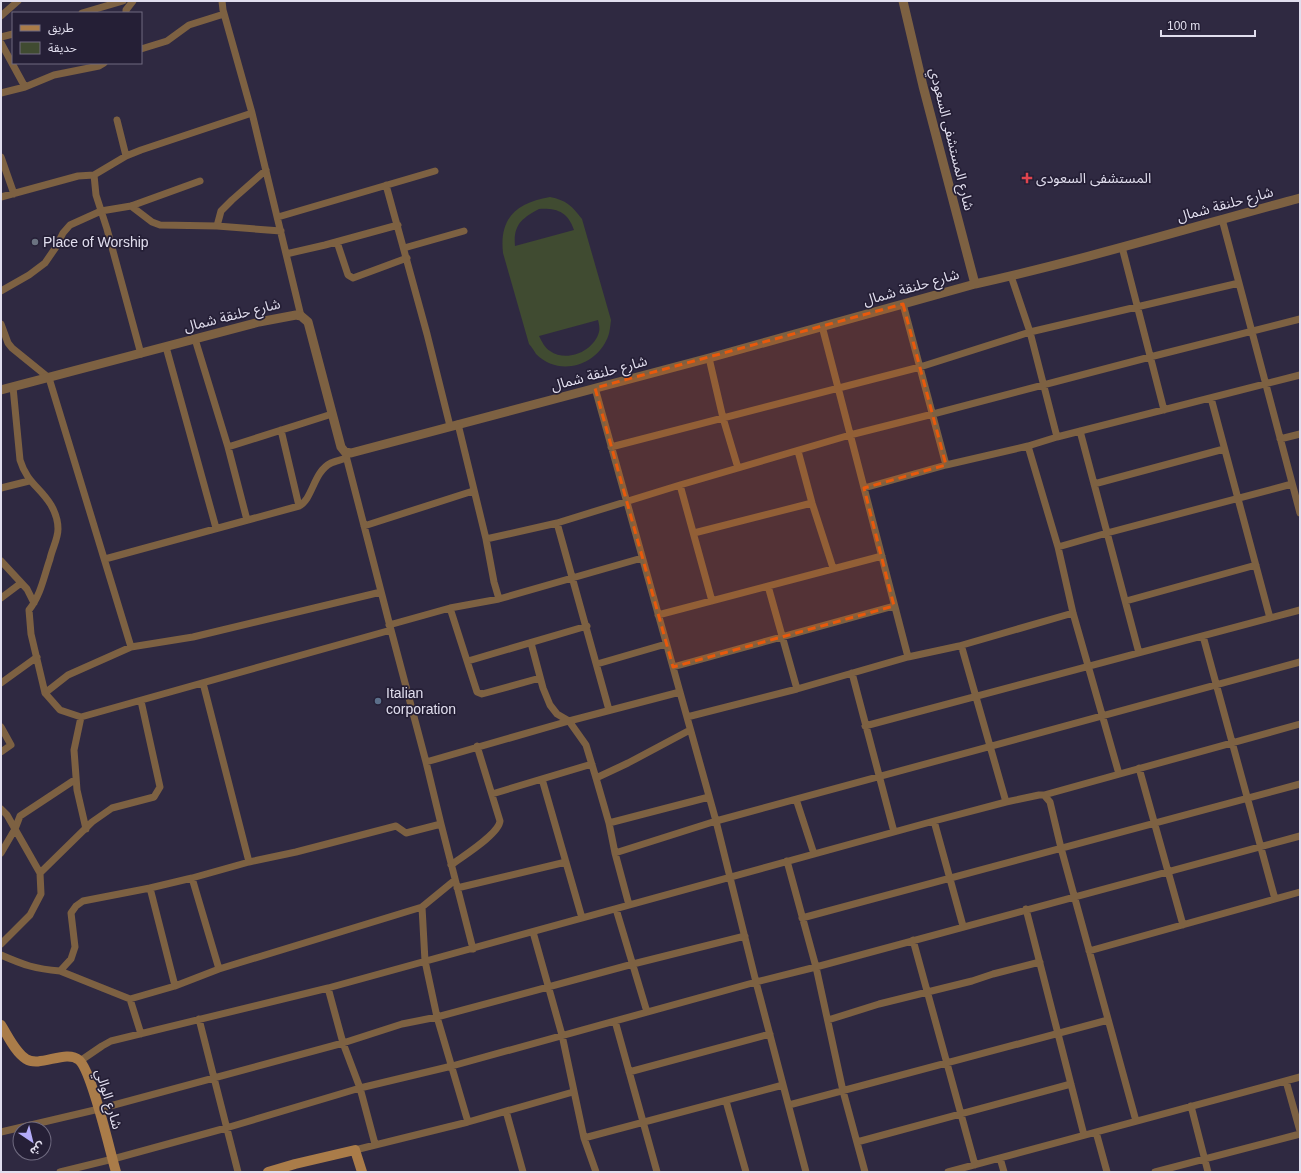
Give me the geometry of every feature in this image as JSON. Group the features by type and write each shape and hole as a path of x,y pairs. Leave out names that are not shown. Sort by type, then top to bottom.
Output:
{"main road":[{"name":"شارع الوالي","path":"1,1025 18,1052 28,1061 34,1062 72,1057 80,1061 87,1071 116,1172"},
{"path":"268,1172 355,1150 362,1172"}],"street":[{"path":"1,16 18,1"},
{"path":"85,12 123,1"},
{"path":"126,12 133,1"},
{"path":"222,1 224,14 252,113 301,316"},
{"name":"شارع المستشفى السعودي","path":"903,1 923,86 975,284"},
{"path":"142,49 167,41 189,25 224,14"},
{"path":"1,37 12,34"},
{"path":"1,43 12,63"},
{"path":"12,64 25,87"},
{"path":"1,93 25,87 54,75 99,66 102,64"},
{"path":"1,197 78,176 94,176 126,156 177,137 252,113"},
{"path":"117,120 126,156"},
{"path":"1,157 14,194"},
{"path":"217,226 222,211 232,200 266,170"},
{"path":"278,217 435,171"},
{"path":"94,176 96,195 141,354"},
{"path":"1,291 29,275 45,263 56,247 63,233 70,225 101,211 131,206 200,181"},
{"path":"386,185 427,334 473,491 486,539 494,582 499,599"},
{"name":"شارع حلنقة شمال","path":"1,390 292,314 301,316 310,326 341,448 345,455 709,358 975,284 1122,247 1300,198"},
{"path":"131,206 152,222 160,225 217,226 281,231"},
{"path":"1222,219 1292,484 1298,497 1300,513"},
{"path":"286,254 398,225"},
{"path":"404,248 464,231"},
{"path":"337,242 348,275 353,278 407,258"},
{"path":"1122,247 1164,410"},
{"path":"1011,276 1030,332 1057,437"},
{"path":"611,447 837,387 920,367 1030,332 1138,308 1239,283"},
{"path":"903,304 946,465"},
{"path":"486,539 557,523 850,435 1300,319"},
{"path":"1,324 12,348 49,378 131,647"},
{"path":"822,326 908,657"},
{"path":"195,339 228,447 247,520"},
{"path":"166,347 216,528"},
{"path":"709,358 723,418 738,468"},
{"path":"864,488 946,465 1028,446 1057,437 1300,375"},
{"path":"13,387 20,460 23,471 29,481 51,505 56,516 58,530 43,584 34,604 29,610 31,634 45,693 60,710 82,717 390,628 450,608 499,599 574,579 642,558"},
{"path":"595,388 716,821 729,877 806,1172"},
{"path":"1211,398 1270,618"},
{"path":"228,447 332,414"},
{"path":"281,430 299,506"},
{"path":"1080,431 1140,653"},
{"path":"1280,439 1300,434"},
{"path":"1028,446 1058,547 1073,613 1119,774"},
{"path":"1094,484 1224,449"},
{"path":"798,451 812,503 833,568"},
{"path":"105,559 299,506 304,503 318,476 324,469 345,455 426,762 473,949"},
{"path":"1,488 29,481"},
{"path":"1058,547 1292,484"},
{"path":"680,485 712,601"},
{"path":"364,526 473,491"},
{"path":"694,534 812,503"},
{"path":"557,523 574,579 609,710"},
{"path":"658,615 882,556"},
{"path":"1,562 26,589 34,604"},
{"path":"1126,601 1256,565"},
{"path":"1,598 21,583"},
{"path":"768,586 797,689"},
{"path":"45,693 68,675 131,647 193,637 381,592"},
{"path":"673,667 894,606"},
{"path":"450,608 477,692 482,694 540,678"},
{"path":"865,726 1300,610"},
{"path":"687,717 797,689 908,657 959,646 1073,613"},
{"path":"468,661 587,626"},
{"path":"1203,636 1275,899"},
{"path":"531,643 540,678 550,705 557,714 569,721 586,745 609,823 615,853 629,905"},
{"path":"597,664 666,644"},
{"path":"959,646 964,652 975,697 1006,802"},
{"path":"1,683 37,658"},
{"path":"615,853 716,821 1300,662"},
{"path":"852,673 894,832"},
{"path":"203,683 249,862"},
{"path":"426,762 478,746 680,692"},
{"path":"40,873 100,815 112,808 154,797 160,787 141,701"},
{"path":"82,717 74,750 77,790 86,830"},
{"path":"80,1061 111,1041 328,988 934,821 1006,802 1044,796 1139,768 1300,724"},
{"path":"1,727 11,745 1,752"},
{"path":"596,778 690,730"},
{"path":"451,865 492,834 500,825 478,746"},
{"path":"492,794 592,764"},
{"path":"1139,768 1183,924"},
{"path":"1,853 15,829 20,816 76,779"},
{"path":"542,779 582,918"},
{"path":"802,918 1300,784"},
{"path":"609,823 709,796"},
{"path":"1044,796 1050,802 1061,848 1136,1121"},
{"path":"796,799 814,854"},
{"path":"1,810 15,829 40,873 41,894 30,915 1,944"},
{"path":"934,821 963,926"},
{"path":"60,971 70,959 75,947 71,913 76,906 84,901 92,898 150,888 192,878 249,862 296,852 396,826 406,833 441,824"},
{"path":"60,1172 226,1128 360,1088 452,1066 756,982 1300,836"},
{"path":"787,861 816,967 843,1091 865,1172"},
{"path":"457,888 566,862"},
{"path":"192,878 219,968"},
{"path":"1,955 26,966 41,970 60,971 130,998 175,986 219,968 422,907 455,880"},
{"path":"150,888 175,986"},
{"path":"1089,951 1300,892"},
{"path":"422,907 425,961 437,1017 468,1122"},
{"path":"616,909 647,1012"},
{"path":"1026,910 1084,1135"},
{"path":"533,932 562,1035 584,1138 596,1172"},
{"path":"1,1132 99,1109 343,1043 402,1024 437,1017 548,986 745,936"},
{"path":"913,940 975,1165"},
{"path":"828,1020 879,1004 1040,962"},
{"path":"328,988 343,1043 360,1088 375,1144"},
{"path":"130,998 141,1034"},
{"path":"199,1019 238,1172"},
{"path":"788,1105 1108,1020"},
{"path":"615,1021 657,1172"},
{"path":"629,1072 770,1034"},
{"path":"948,1172 1300,1077"},
{"path":"1155,1172 1300,1132 1286,1081"},
{"path":"857,1142 1071,1084"},
{"path":"584,1138 783,1086"},
{"path":"355,1150 506,1112 573,1092"},
{"path":"726,1101 746,1172"},
{"path":"1190,1106 1208,1172"},
{"path":"506,1112 523,1172"},
{"path":"1096,1132 1107,1172"},
{"path":"1000,1158 1004,1172"}],"highlighted area":[{"path":"903,304 946,465 864,488 894,606 673,667 595,388"}],"green space":[{"path":"550,197 565,202 575,210 582,219 611,320 608,336 600,350 593,357 574,366 554,365 545,361 536,354 529,344 503,253 504,230 507,221 520,208 528,203","holes":["539,209 551,209 561,212 569,219 574,230 515,246 517,227 523,219","598,320 599,330 592,345 586,350 572,355 564,356 550,351 542,343 539,336"]}],"place":[{"name":"المستشفى السعودى","path":"1027,178"},
{"name":"Place of Worship","path":"35,242"},
{"name":"Italian corporation","path":"378,701"}]}
